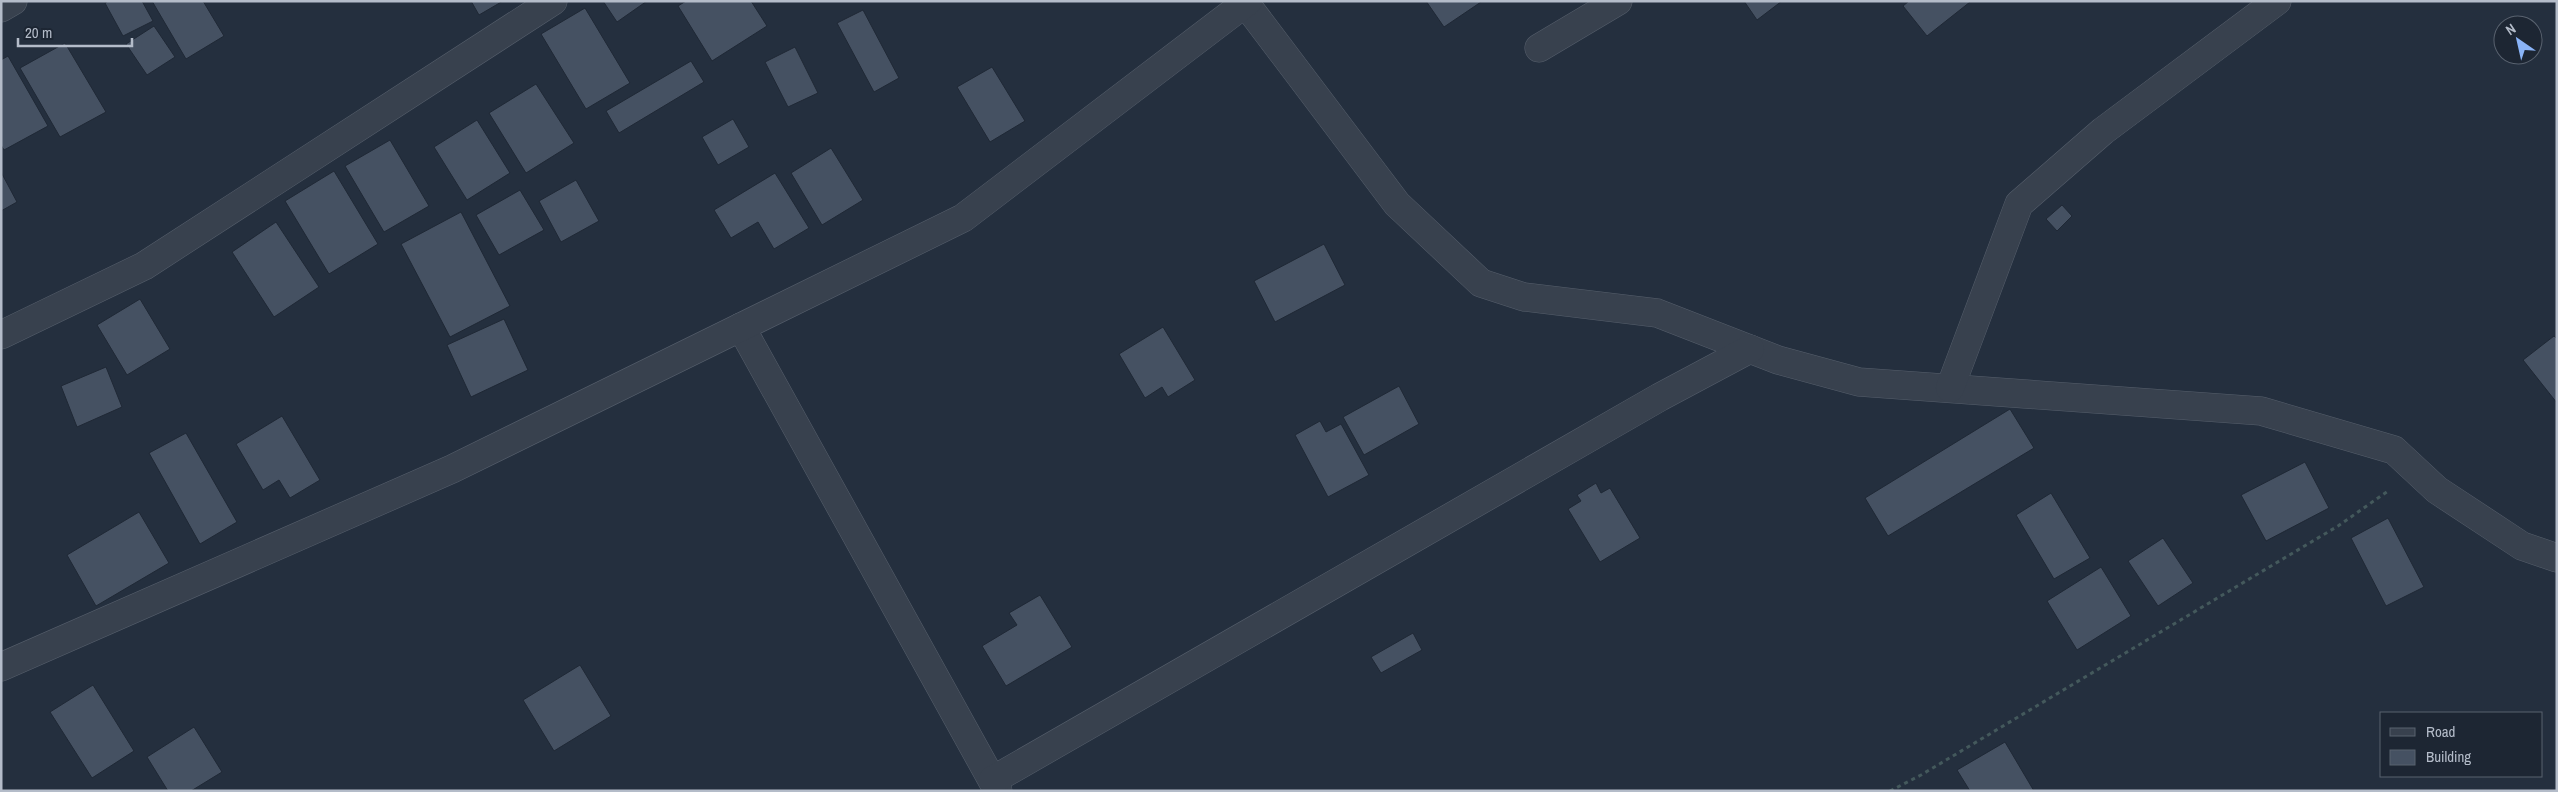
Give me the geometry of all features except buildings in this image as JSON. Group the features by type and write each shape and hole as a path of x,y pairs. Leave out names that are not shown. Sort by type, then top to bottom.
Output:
{"street":[{"path":"1,8 13,1"},
{"path":"1,335 144,266 553,1"},
{"path":"1539,48 1618,1"},
{"path":"1950,388 2019,204 2103,131 2277,1"},
{"path":"1,667 452,469 963,218 1247,2 1397,204 1481,283 1524,298 1657,313 1778,360 1859,382 2261,411 2394,450 2437,490 2522,546 2557,558"},
{"path":"741,327 995,786 1660,397 1750,349"}],"path":[{"path":"1890,791 1921,776 2329,530 2417,471"}]}
